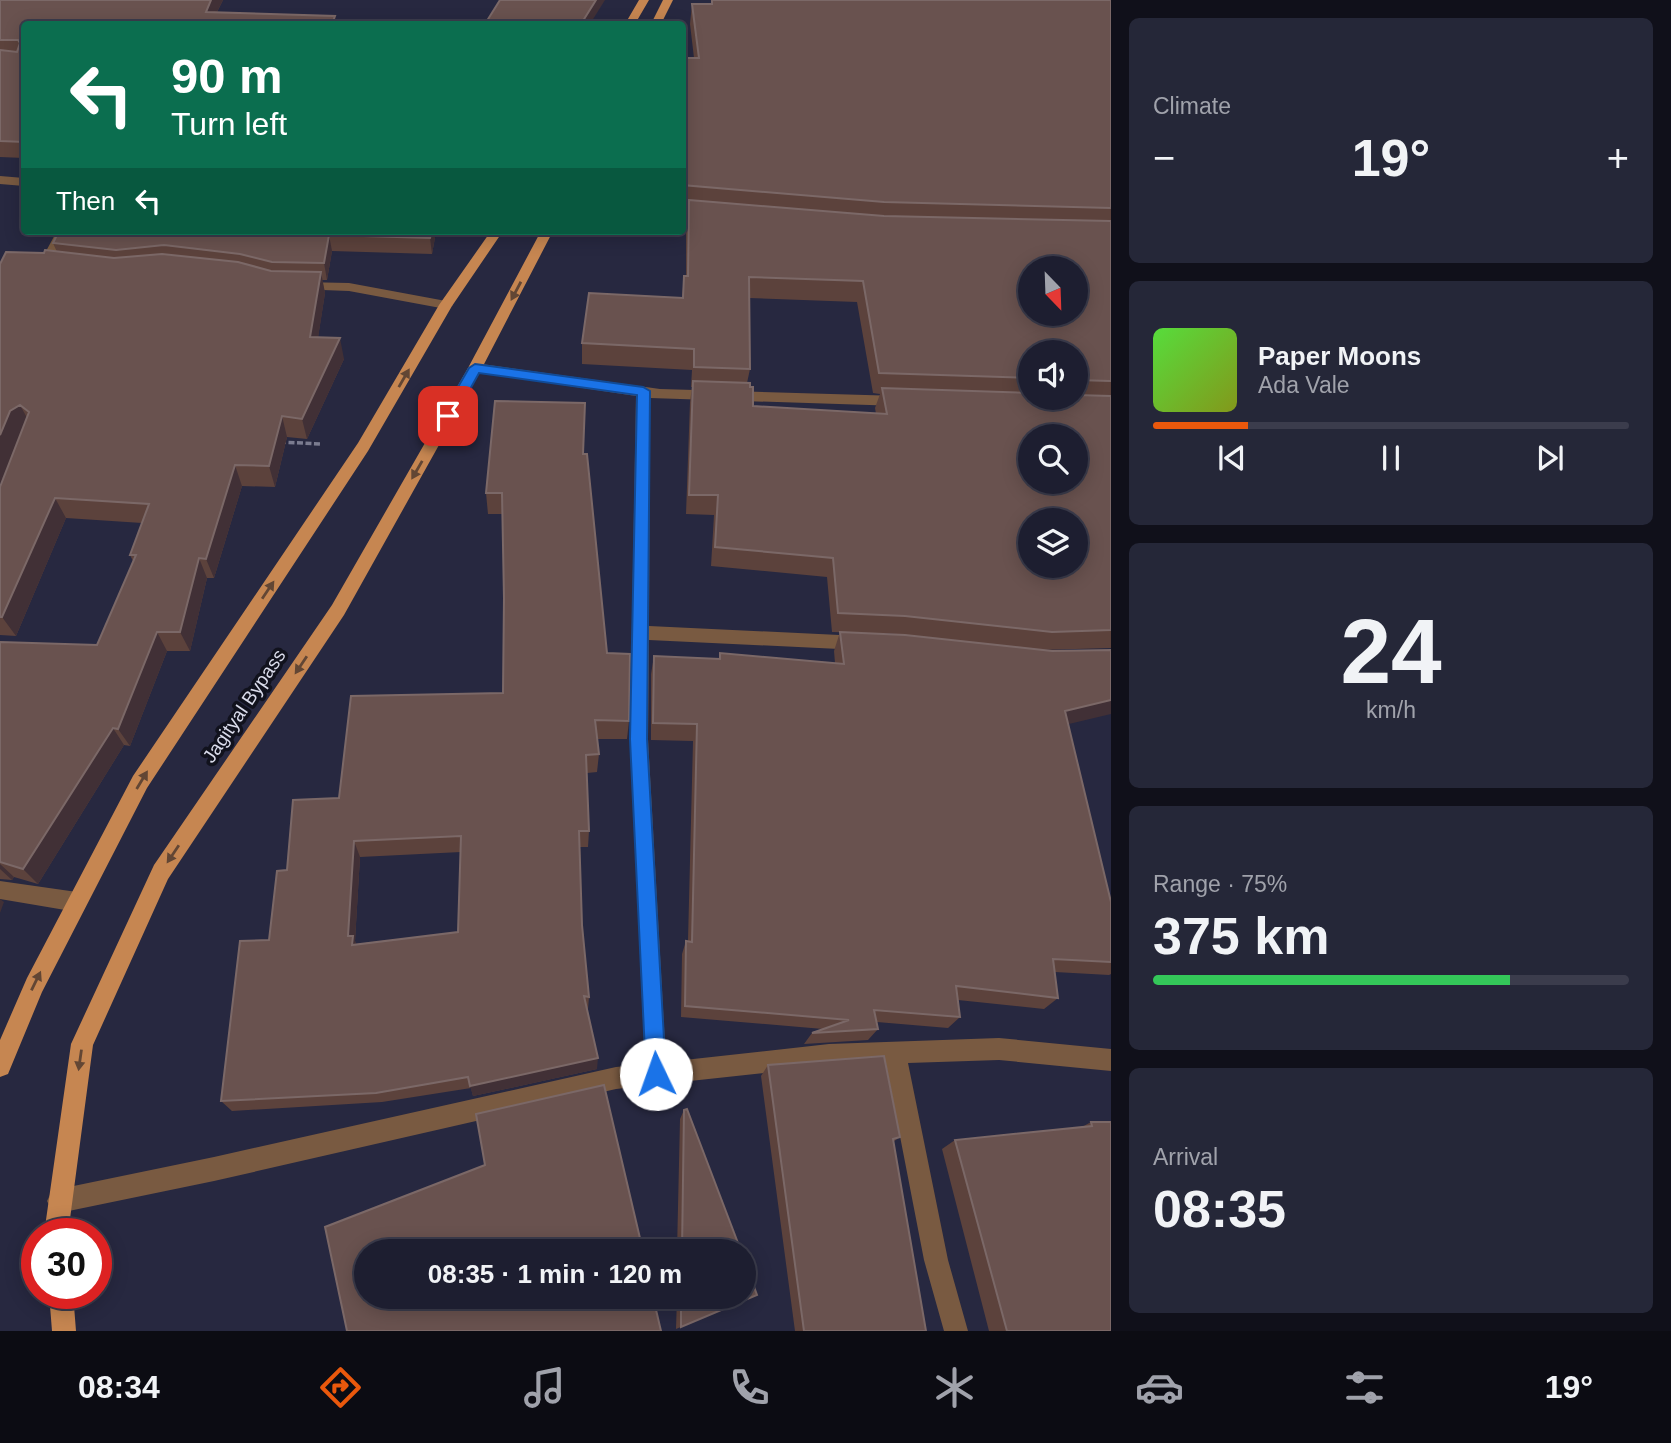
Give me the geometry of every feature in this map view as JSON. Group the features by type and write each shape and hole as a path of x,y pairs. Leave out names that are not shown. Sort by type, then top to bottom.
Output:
{"main road":[{"path":"632,21 644,0"},
{"path":"658,21 668,0"},
{"path":"0,1066 34,985 140,782 363,447 446,305 493,235"},
{"name":"Jagityal Bypass","path":"57,1218 82,1044 161,872 338,610 475,368 545,235"},
{"path":"62,1309 64,1331"}],"street":[{"path":"0,180 21,182"},
{"path":"61,235 46,264 71,267"},
{"path":"289,285 349,287 446,305"},
{"path":"475,368 643,391 911,401"},
{"path":"643,391 639,739 656,1074"},
{"path":"640,633 884,643"},
{"path":"0,890 77,902"},
{"path":"59,1201 214,1170 616,1078 829,1055 999,1049 1111,1060"},
{"path":"895,1053 936,1260 956,1331"}],"path":[{"path":"271,442 363,447"}],"building":[{"path":"0,0 211,0 206,12 335,16 333,21 21,21 21,142 0,141 0,50 17,52 20,43 18,40 0,40"},
{"path":"500,0 596,0 583,21 487,21"},
{"path":"712,0 1111,0 1111,208 884,202 686,185 686,58 699,58 692,4 712,4"},
{"path":"689,200 884,216 1111,221 1111,381 1088,380 1088,340 1018,340 1018,378 879,373 863,281 749,277 750,369 694,367 694,349 582,343 589,293 683,298 684,276 688,276"},
{"path":"57,235 329,235 324,263 272,262 240,254 164,245 116,250 53,243"},
{"path":"329,235 431,235 430,238"},
{"path":"45,250 114,258 162,254 238,262 271,271 321,272 310,337 340,338 302,419 282,416 269,466 235,465 206,559 199,558 180,632 157,632 118,729 113,728 23,869 0,862 0,642 97,645 136,555 130,555 149,504 55,498 0,617 0,487 29,412 20,405 10,411 0,435 0,264 6,252 44,253"},
{"path":"693,381 750,383 750,387 753,387 753,406 887,414 882,388 1018,393 1018,410 1088,410 1088,395 1111,396 1111,630 1052,632 905,616 838,613 833,558 715,547 718,495 689,495"},
{"path":"495,401 585,403 583,454 587,454 607,653 630,654 629,721 595,720 599,754 586,755 589,831 579,831 582,925 589,997 584,996 598,1058 470,1086 468,1077 376,1093 221,1101 240,941 269,940 277,871 287,870 293,800 339,798 351,696 503,693 502,493 486,493","holes":["461,836 458,932 352,945 353,936 348,936 354,841"]},
{"path":"840,632 905,635 1052,651 1111,650 1111,700 1065,711 1111,902 1111,962 1053,959 1058,998 956,986 960,1017 874,1010 878,1029 812,1033 849,1020 685,1006 686,941 692,942 697,724 653,723 654,656 720,659 720,653 844,664"},
{"path":"884,1056 900,1137 893,1139 926,1331 804,1331 768,1065"},
{"path":"604,1085 640,1239 354,1239 354,1309 656,1309 661,1331 347,1331 325,1227 485,1165 476,1114"},
{"path":"687,1109 736,1239 682,1239 684,1110"},
{"path":"1091,1122 1111,1122 1111,1331 1007,1331 955,1140 1092,1126"},
{"path":"681,1309 724,1309 681,1327"}],"route":[{"path":"448,416 475,368 643,391 639,739 656,1074"}]}
